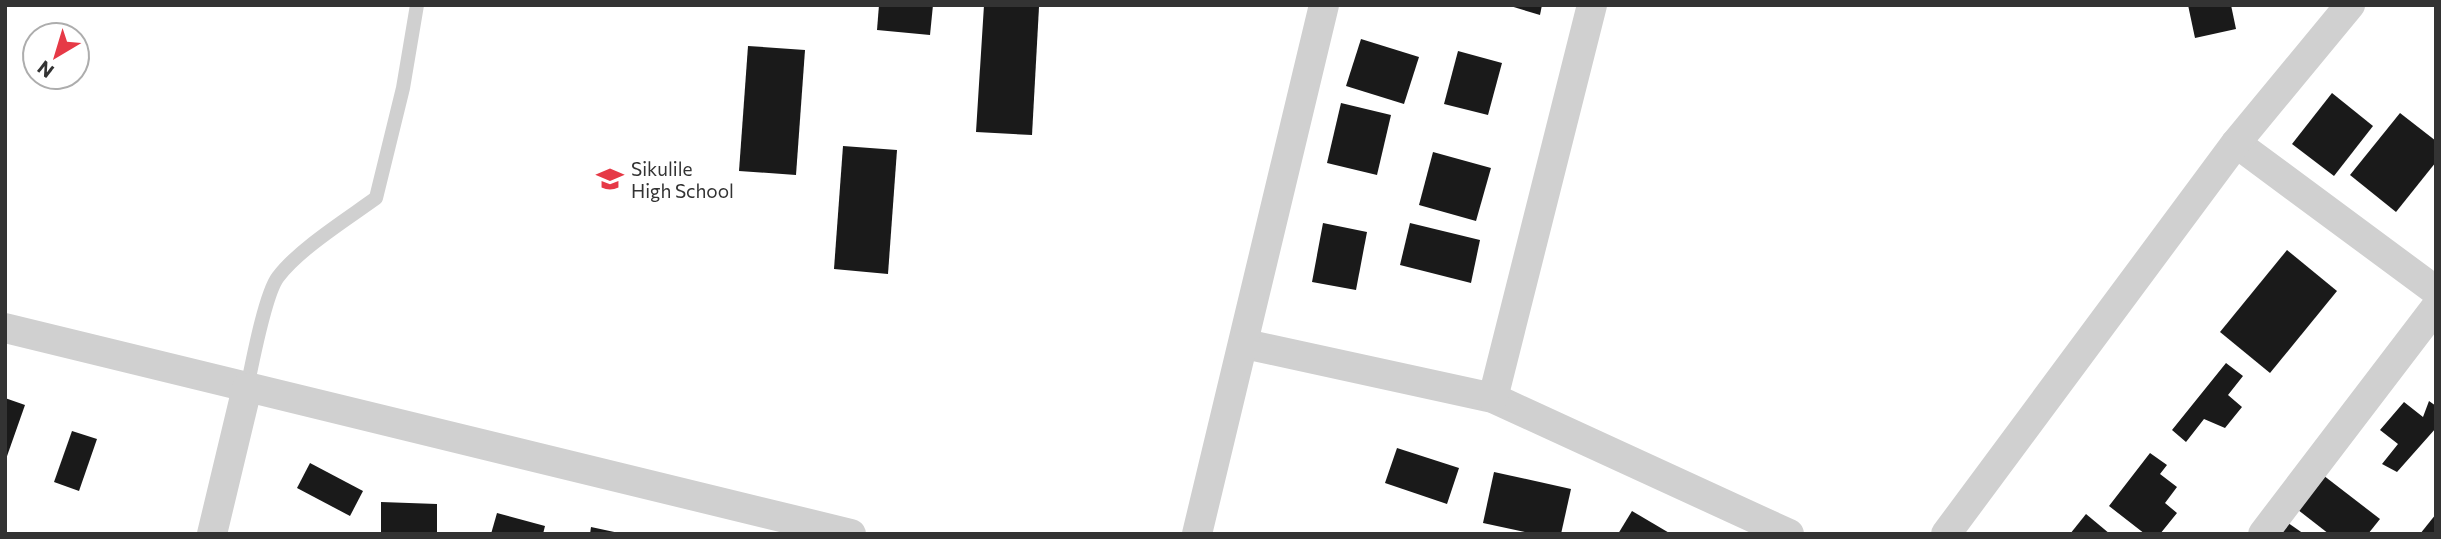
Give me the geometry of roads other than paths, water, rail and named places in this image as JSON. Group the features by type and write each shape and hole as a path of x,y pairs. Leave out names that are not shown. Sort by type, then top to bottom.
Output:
{"street":[{"path":"1197,534 1245,344 1324,5"},
{"path":"1493,398 1592,5"},
{"path":"1946,534 2236,143 2350,5"},
{"path":"2236,143 2436,290"},
{"path":"2263,534 2436,307"},
{"path":"5,328 851,534"},
{"path":"1245,344 1493,398 1789,534"},
{"path":"212,534 247,388"}],"lane":[{"path":"247,388 259,332 277,278 323,237 376,198 391,146 417,5"}],"place":[{"name":"Sikulile High School","path":"610,179"}]}
